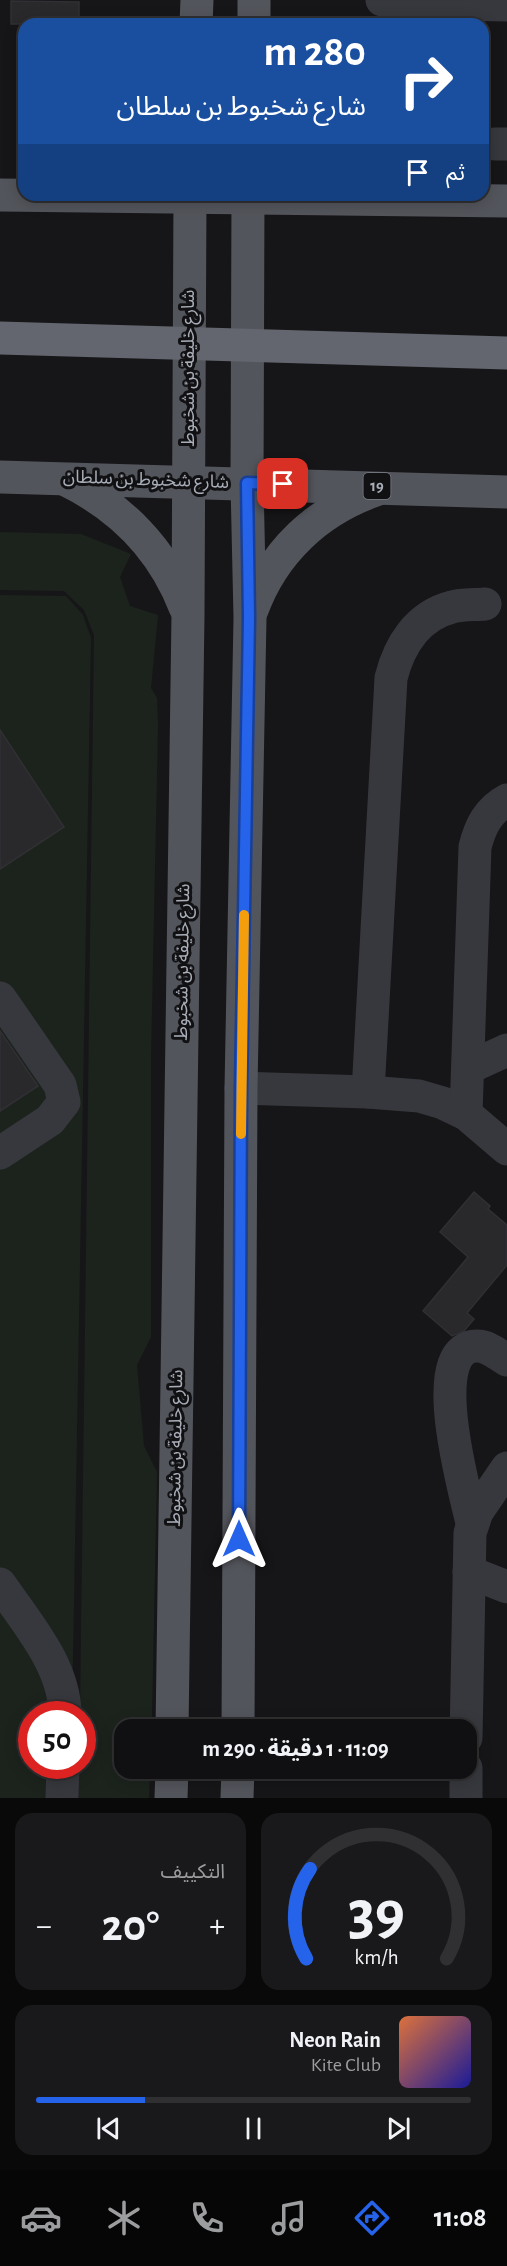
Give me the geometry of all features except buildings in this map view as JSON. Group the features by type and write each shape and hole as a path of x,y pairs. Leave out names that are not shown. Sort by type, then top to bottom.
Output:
{"highway":[{"path":"0,338 507,353"}],"main road":[{"path":"196,0 196,18"},
{"path":"254,0 254,18"},
{"name":"شارع خليفة بن شخبوط","path":"172,1719 188,615 190,201"},
{"path":"238,1719 241,1088 249,618 248,201"},
{"path":"457,201 507,201"},
{"name":"شارع شخبوط بن سلطان","path":"0,477 507,492"},
{"path":"61,478 103,501 139,532 168,571 188,615"},
{"path":"249,618 264,582 298,536 347,501 384,487"},
{"path":"171,1798 172,1779"},
{"path":"237,1798 238,1779"}],"lane":[{"path":"382,0 394,3 507,5"},
{"path":"368,1092 391,678 396,659 405,641 418,626 434,614 453,607 485,604"},
{"path":"466,1114 475,847 479,831 487,816 507,800"},
{"path":"0,998 60,1085 64,1102 50,1120 0,1153"},
{"path":"468,1068 505,1053"},
{"path":"241,1088 419,1096 443,1103 502,1134"},
{"path":"472,1523 452,1434 450,1412 452,1368 460,1353 476,1346 485,1347 507,1360"},
{"path":"466,1719 469,1542 472,1523 507,1468"},
{"path":"469,1572 507,1587"},
{"path":"0,1584 47,1653 58,1680 62,1701"},
{"path":"62,1798 63,1779"},
{"path":"466,1779 466,1798"}],"shaded area":[{"path":"0,532 81,534 131,554 120,577 130,606 158,615 151,688 157,698 158,724 151,1057 151,1337 137,1365 144,1446 157,1472 152,1715 152,1719 114,1719 114,1779 150,1779 149,1798 79,1798 79,1779 96,1779 96,1701 80,1701 94,635 84,610 64,591 0,590"},
{"path":"0,595 66,596 83,615 91,638 72,1701 18,1701 18,1779 71,1779 71,1798 0,1798"}],"slow traffic":[{"path":"241,1134 244,915"}],"route":[{"path":"239,1539 241,1088 249,618 247,483 283,484"}]}
